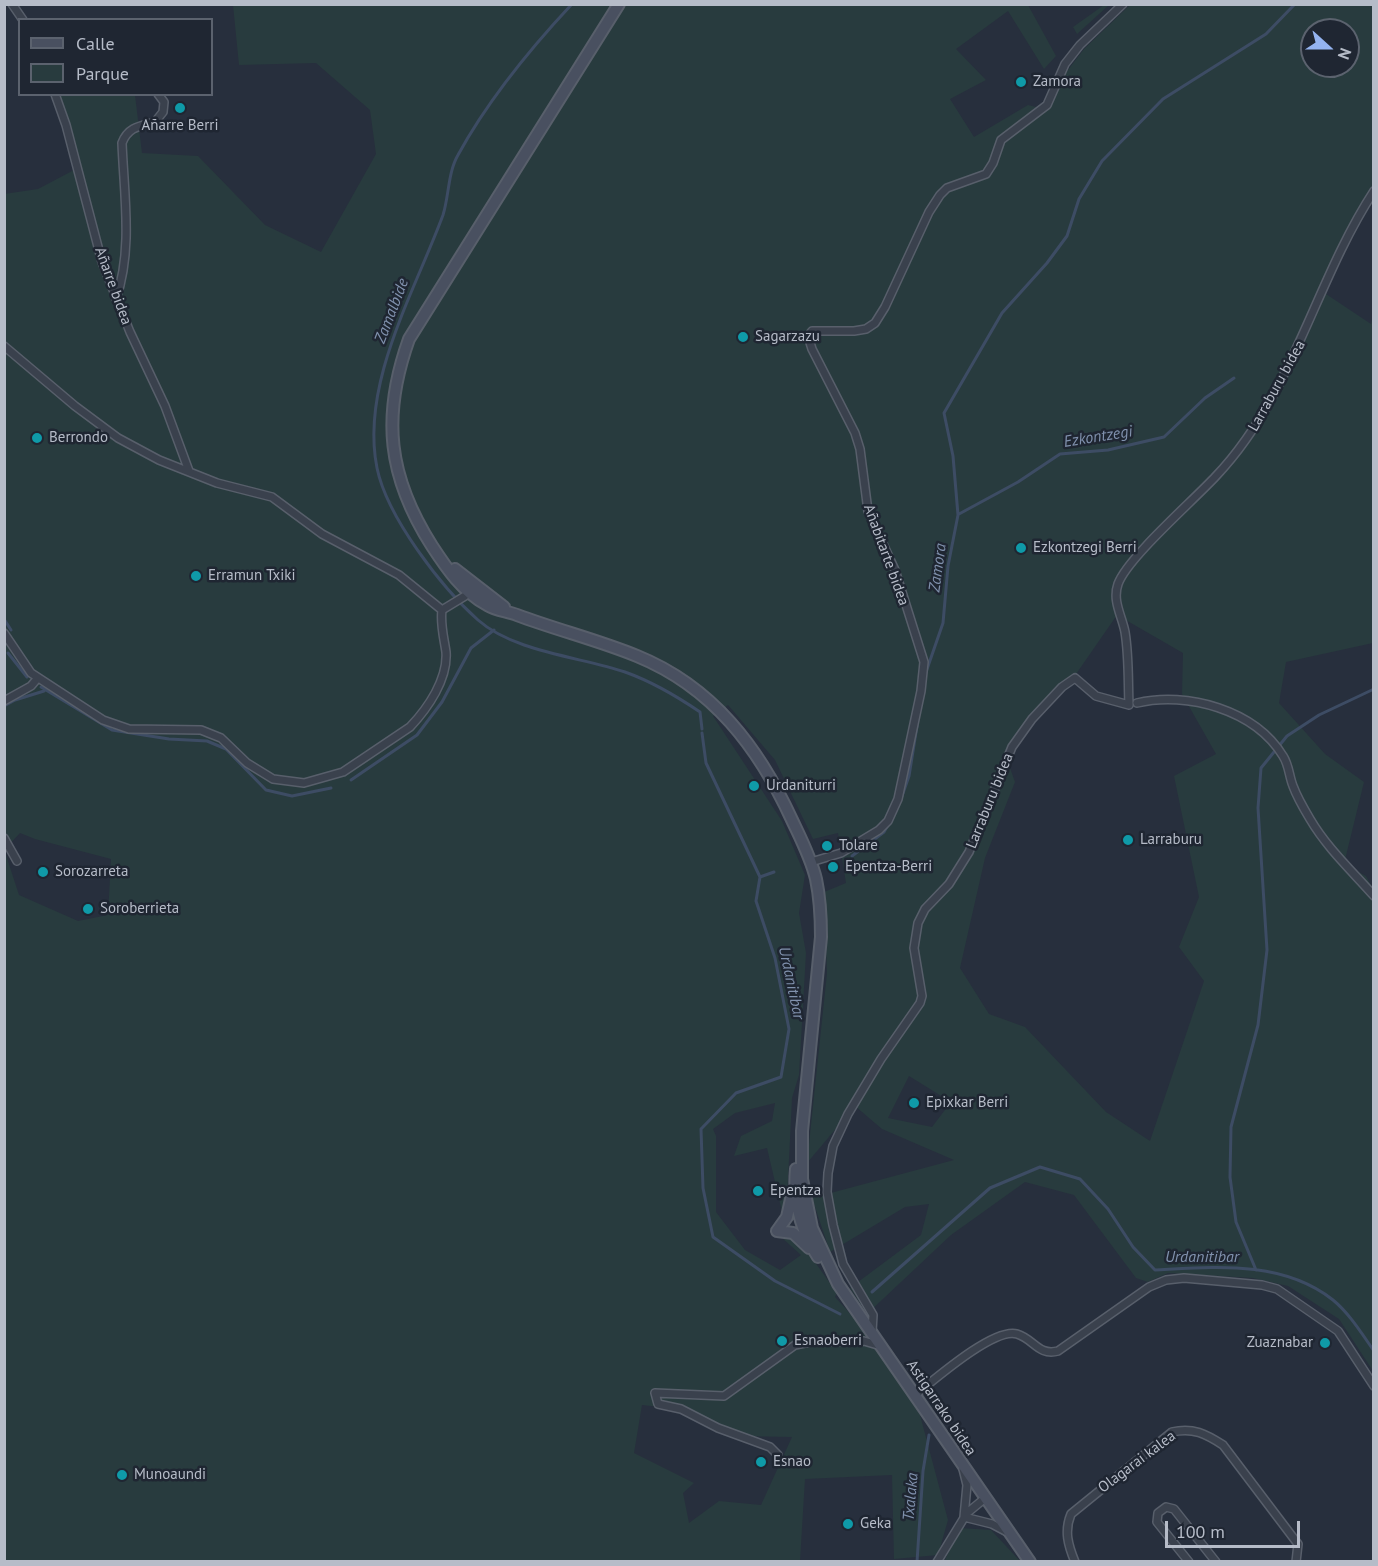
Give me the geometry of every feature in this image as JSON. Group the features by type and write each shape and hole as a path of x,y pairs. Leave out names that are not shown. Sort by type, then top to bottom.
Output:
{"main road":[{"path":"465,596 438,558 412,514 395,464 391,420 400,363 420,318 619,4"},
{"path":"434,548 464,578 512,613"},
{"path":"464,578 465,596"},
{"path":"465,596 473,591 502,605"},
{"name":"Astigarrako bidea","path":"465,596 635,655 683,679 734,724 752,746 788,811 811,862 820,905 822,937 795,1178 798,1223 984,1499 1030,1562"},
{"name":"Astigarrako bidea","path":"802,1131 802,1179 819,1253"},
{"path":"795,1178 787,1217 777,1231 793,1233 819,1253"},
{"path":"798,1223 807,1207"}],"street":[{"path":"12,4 22,18"},
{"name":"Añabitarte bidea","path":"811,862 842,854 879,830 888,821 898,799 921,691 924,662 895,570 868,511 860,449 855,433 812,349 808,336 812,331 866,329 875,323 885,307 929,212 940,195 947,188 986,174 993,163 1001,140 1047,105 1065,64 1080,45 1123,4"},
{"name":"Añarre bidea","path":"56,96 66,125 90,222 116,299 149,369 189,471"},
{"path":"116,299 123,277 126,251 122,143 125,134 134,128 155,122 163,112 164,102 160,96"},
{"name":"Larraburu bidea","path":"872,1333 873,1315 843,1264 827,1192 828,1173 833,1146 848,1114 881,1059 920,1003 922,996 914,948 918,923 925,909 949,884 969,852 1012,747 1032,719 1062,687 1075,678 1096,696 1129,705 1125,632 1116,602 1117,584 1132,561 1217,475 1256,429 1302,341 1321,295 1374,191"},
{"path":"4,346 75,406 118,438 159,460 217,483 272,497 322,534 399,575 445,608"},
{"path":"445,608 465,596"},
{"path":"4,633 15,652 37,679 103,720 129,729 201,730 221,738 247,763 268,777 288,783 304,783 343,772 410,727 419,718 446,666 445,608"},
{"path":"4,701 31,686 37,679"},
{"path":"1137,703 1162,699 1198,702 1242,720 1265,734 1284,757 1292,786 1310,820 1338,859 1374,896"},
{"path":"4,838 17,861"},
{"path":"838,1284 849,1276"},
{"path":"915,1395 995,1337 1013,1333 1024,1337 1038,1349 1048,1352 1063,1348 1149,1287 1166,1280 1184,1278 1254,1284 1277,1289 1332,1325 1349,1344 1374,1386"},
{"path":"778,1455 770,1447 718,1428 681,1409 658,1404 655,1393 724,1396 795,1345 810,1342 864,1341 880,1346"},
{"name":"Olagarai kalea","path":"1075,1562 1068,1545 1066,1524 1071,1514 1172,1432 1186,1429 1206,1434 1223,1445 1298,1544 1296,1562"},
{"path":"963,1468 967,1485 964,1517"},
{"path":"937,1562 964,1517 984,1499"},
{"path":"1189,1562 1157,1522 1158,1513 1166,1507 1174,1509 1216,1562"},
{"path":"964,1517 992,1524 1009,1533"}],"green space":[{"path":"233,5 1028,5 1056,56 1044,69 1008,11 956,49 986,80 950,99 974,137 1028,105 1048,110 1061,79 1084,49 1130,5 1373,5 1373,199 1317,297 1326,294 1371,324 1373,315 1373,643 1286,662 1279,703 1325,754 1364,782 1344,864 1366,876 1373,889 1373,1371 1339,1319 1288,1286 1253,1278 1168,1273 1148,1282 1136,1278 1074,1195 1025,1182 951,1235 867,1314 850,1288 921,1235 929,1204 905,1207 830,1252 812,1198 954,1160 882,1129 855,1106 807,1163 827,973 824,892 846,883 838,833 813,839 775,760 728,705 713,716 782,821 805,875 799,913 806,953 799,1075 792,1098 787,1200 783,1216 767,1148 734,1156 741,1136 772,1121 775,1103 735,1113 713,1129 716,1136 716,1212 745,1250 780,1270 801,1255 781,1237 791,1236 802,1244 837,1293 835,1297 859,1324 891,1369 920,1415 948,1520 938,1555 894,1559 892,1475 805,1479 800,1561 5,1561 5,852 19,895 78,921 108,915 111,859 20,833 5,849 4,194 38,189 74,170 54,96 135,96 142,153 198,156 265,225 321,252 376,154 370,110 316,63 239,65","holes":["1117,615 1183,653 1182,694 1216,754 1174,776 1199,897 1179,947 1204,981 1150,1141 1106,1112 1025,1027 989,1014 960,968 985,858 1015,782 1005,754 1074,677","909,1076 951,1102 932,1127 888,1118","642,1405 669,1408 739,1436 792,1437 761,1505 719,1501 689,1523 683,1493 694,1483 634,1453"]},
{"path":"1104,5 1109,5 1077,34 1073,27"},
{"path":"960,1528 991,1530 1020,1561 944,1562"}],"waterway":[{"name":"Zamalbide","path":"572,4 540,39 496,95 455,162 443,215 405,306 383,371 376,404 374,436 377,468 392,508 404,529 448,590 478,620 510,640 625,672 654,685 700,712 702,729"},
{"name":"Zamora","path":"925,675 943,623 948,566 958,515 953,456 944,413 1002,313 1047,263 1067,236 1079,199 1102,161 1163,99 1266,34 1295,4"},
{"name":"Ezkontzegi","path":"959,514 1018,482 1060,454 1108,450 1164,437 1205,398 1234,378"},
{"path":"4,619 11,630"},
{"path":"351,780 417,735 442,702 471,648 494,630"},
{"path":"8,653 27,677"},
{"path":"41,687 112,730 169,739 207,741 226,749 266,790 292,796 331,788"},
{"path":"1256,1270 1236,1222 1230,1177 1231,1127 1258,1025 1267,950 1258,808 1261,768 1287,736 1319,715 1374,689"},
{"path":"4,706 44,691"},
{"name":"Zamora","path":"901,799 909,776 917,726"},
{"name":"Urdanitibar","path":"702,733 706,763 760,877 756,901 775,958 789,1029 781,1077 736,1093 701,1129 703,1188 713,1237 775,1281 840,1314"},
{"name":"Zamora","path":"852,856 884,832 889,823"},
{"path":"760,877 774,872"},
{"name":"Urdanitibar","path":"872,1292 990,1188 1040,1167 1080,1179 1108,1209 1133,1247 1155,1270 1248,1269 1292,1278 1313,1287 1339,1305 1374,1351"},
{"name":"Txalaka","path":"917,1562 923,1471 929,1435"}],"place":[{"name":"Zamora","path":"1021,82"},
{"name":"Añarre Berri","path":"180,108"},
{"name":"Sagarzazu","path":"743,337"},
{"name":"Berrondo","path":"37,438"},
{"name":"Ezkontzegi Berri","path":"1021,548"},
{"name":"Erramun Txiki","path":"196,576"},
{"name":"Urdaniturri","path":"754,786"},
{"name":"Larraburu","path":"1128,840"},
{"name":"Tolare","path":"827,846"},
{"name":"Epentza-Berri","path":"833,867"},
{"name":"Sorozarreta","path":"43,872"},
{"name":"Soroberrieta","path":"88,909"},
{"name":"Epixkar Berri","path":"914,1103"},
{"name":"Epentza","path":"758,1191"},
{"name":"Esnaoberri","path":"782,1341"},
{"name":"Zuaznabar","path":"1325,1343"},
{"name":"Esnao","path":"761,1462"},
{"name":"Munoaundi","path":"122,1475"},
{"name":"Geka","path":"848,1524"}]}
